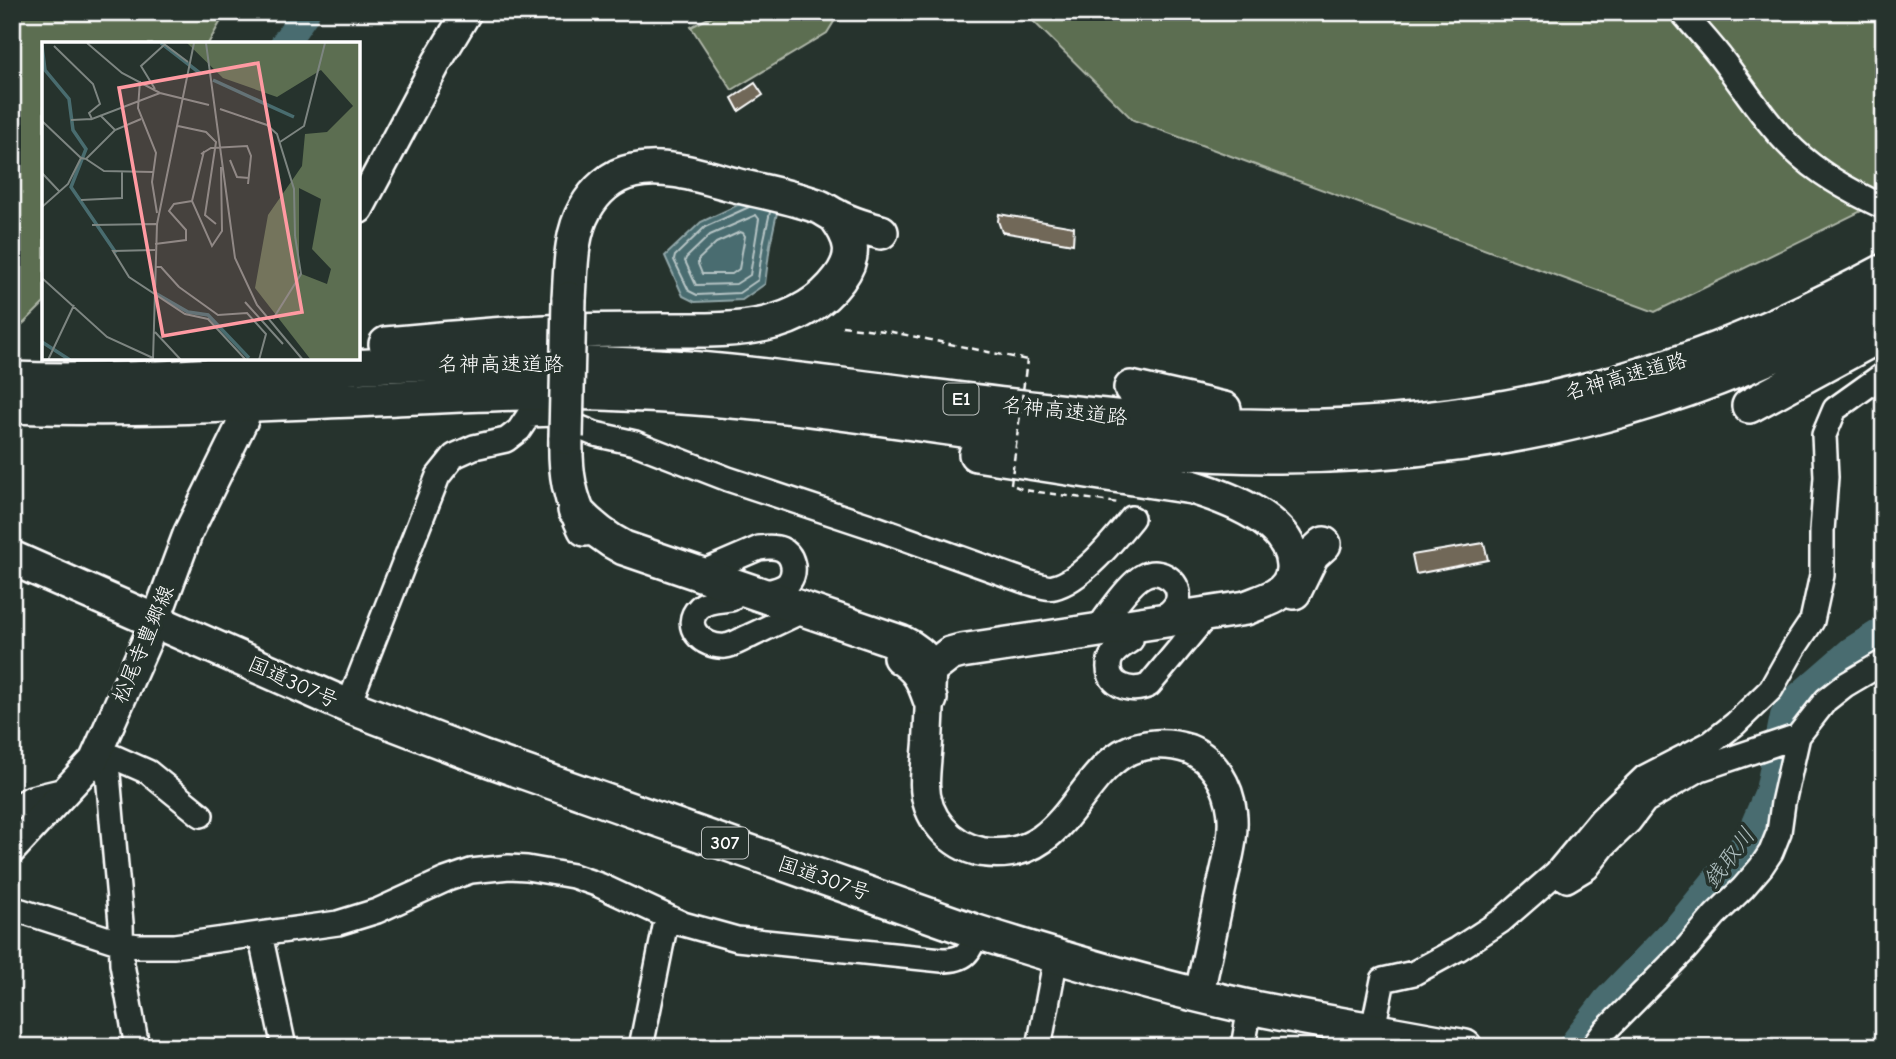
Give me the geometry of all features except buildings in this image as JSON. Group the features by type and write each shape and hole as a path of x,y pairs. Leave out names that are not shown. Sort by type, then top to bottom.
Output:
{"highway":[{"path":"881,232 862,227 801,200 679,172 635,170 617,176 598,190 583,211 575,237 569,299 567,484 575,510 606,539 690,578 796,614 914,648 925,658 931,684"},
{"path":"360,347 543,332 725,330 775,322 816,303 841,276 850,256 850,243 836,216"},
{"name":"名神高速道路","path":"12,379 117,379 445,363 634,365 732,372 1188,424 1271,427 1333,425 1412,420 1496,409 1648,373 1717,349 1783,321 1884,271"},
{"name":"名神高速道路","path":"12,406 167,407 578,392 711,399 794,407 1048,441 1186,453 1270,456 1346,454 1413,449 1500,437 1583,420 1656,400 1794,347 1884,302"},
{"path":"1749,406 1884,333"},
{"path":"117,379 236,360"},
{"path":"1131,388 1221,408 1333,425"},
{"path":"629,394 779,423 1192,487 1220,496 1246,508 1284,537 1293,557 1294,570 1291,580 1275,596 1200,623"},
{"path":"931,684 950,654 961,651 1090,639 1200,623 1245,623 1272,612 1285,602 1294,592 1312,555 1324,544"},
{"name":"国道307号","path":"12,558 348,706 481,757 976,932 1056,957 1250,1007 1465,1047"}],"main road":[{"path":"360,207 437,61 467,12"},
{"name":"松尾寺豊郷線","path":"12,849 94,760 155,622 188,533 244,419"},
{"path":"931,684 925,787 929,807 939,826 957,843 978,851 998,854 1022,851 1042,840 1059,824 1105,768 1123,753 1154,744 1176,745 1197,752 1213,766 1225,787 1232,812 1231,839 1199,995"}],"street":[{"path":"1682,12 1793,149 1848,191 1884,207"},
{"path":"1373,1030 1383,980 1414,973 1501,921 1556,873 1601,819 1645,777 1711,743 1771,689 1812,621 1822,575 1826,477 1824,435 1835,409 1884,374"},
{"path":"348,706 438,476 454,456 474,447 506,440 519,430 529,415 555,414 595,434 635,443 728,479 1027,582 1052,588 1076,577 1089,566 1132,518"},
{"path":"690,578 759,548 780,548 789,554 793,563 789,582 783,587 708,602 699,607 695,614 696,634 711,645 730,645 796,614"},
{"path":"1090,639 1130,587 1145,574 1163,574 1172,580 1178,589 1175,606 1114,653 1110,662 1112,677 1124,688 1142,689 1149,685 1200,623"},
{"path":"1593,1047 1604,1032 1743,888 1766,860 1779,831 1798,736 1826,700 1845,685 1884,662"},
{"path":"1556,873 1567,880 1587,868 1645,801 1700,769 1798,736"},
{"path":"94,760 114,757 148,772 201,815"},
{"path":"94,760 108,774 122,964 137,1047"},
{"path":"12,809 31,798 69,789"},
{"path":"12,908 121,943 174,946 338,923 377,911 445,880 471,872 527,867 586,880 622,894 683,924 737,939 957,960 969,951 976,932"},
{"path":"641,1047 667,917"},
{"path":"260,934 284,1047"},
{"path":"1039,1047 1056,957"},
{"path":"1242,1047 1250,1007"}],"path":[{"path":"842,326 891,332 1027,360 1011,484 1024,491 1123,504 1132,518"}],"green space":[{"path":"12,12 226,12 209,42 42,42 42,305 12,331"},
{"path":"720,12 840,12 827,33 732,90 691,27"},
{"path":"1024,12 1884,12 1884,200 1655,312 1133,120"}],"water":[{"path":"746,201 778,208 765,284 742,300 695,302 683,296 665,256 701,222"}],"waterway":[{"path":"285,42 306,12"},
{"name":"銭取川","path":"1571,1047 1606,1001 1680,924 1748,840 1769,791 1784,716 1796,699 1851,651 1884,630"}]}
